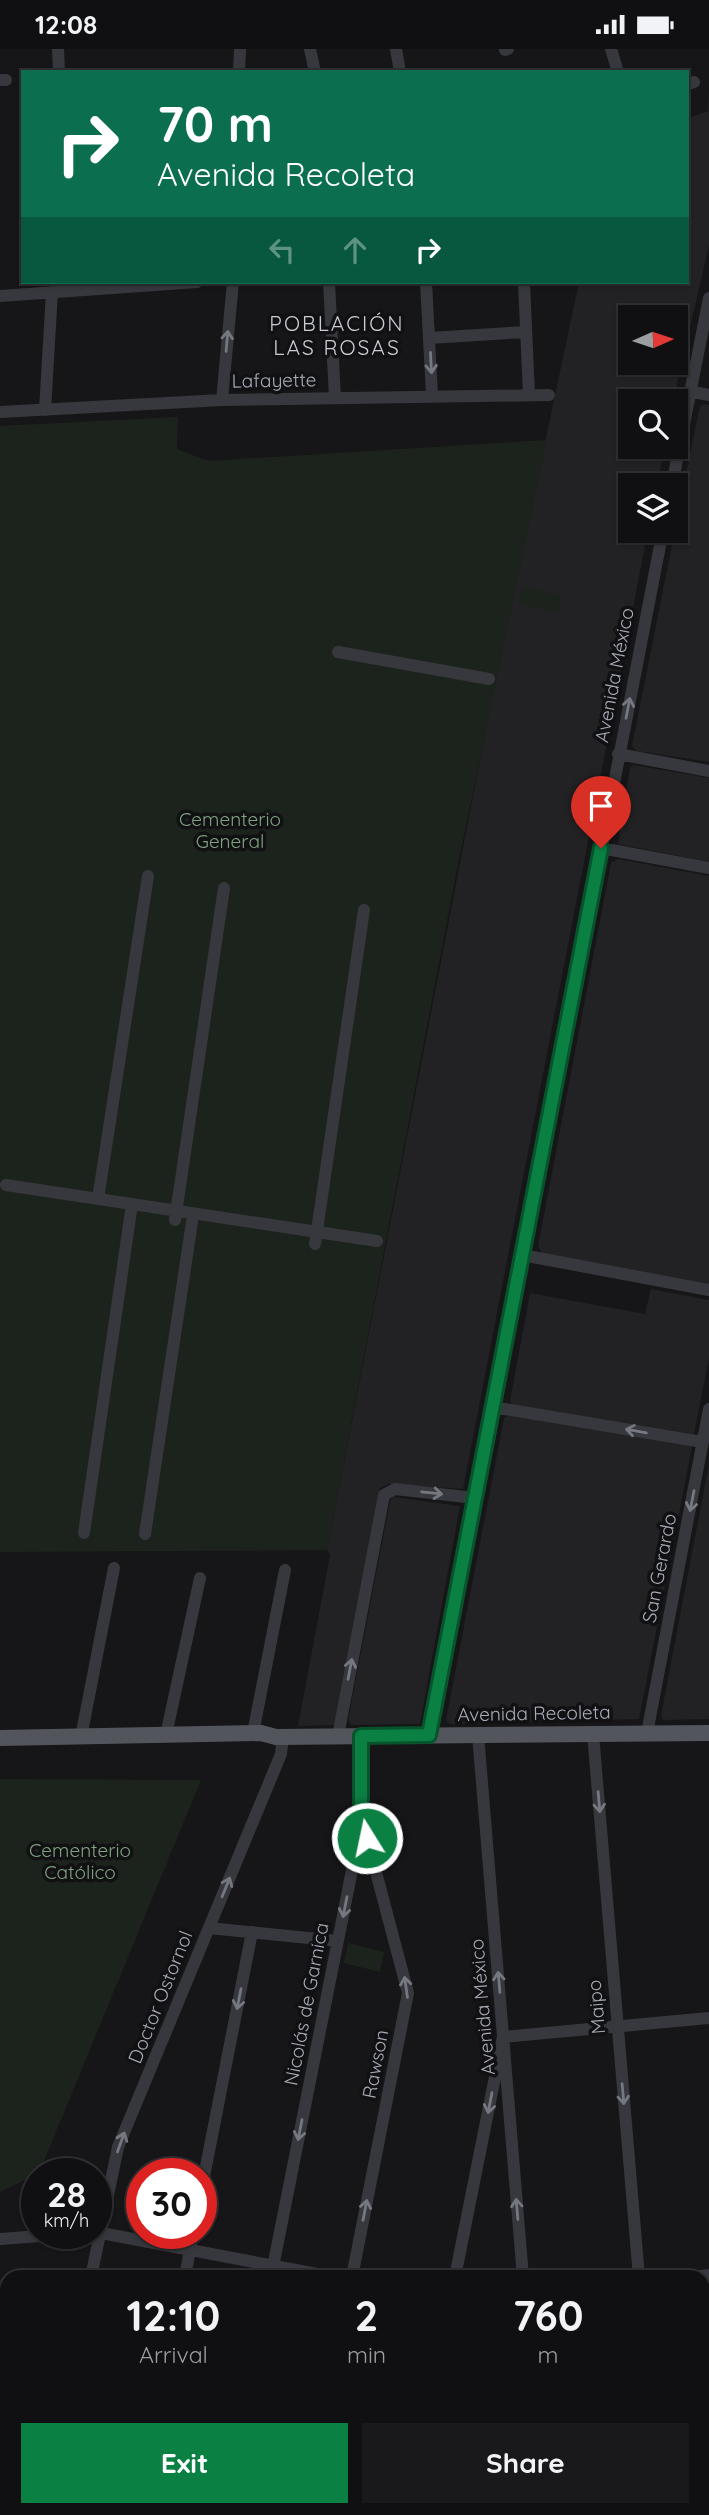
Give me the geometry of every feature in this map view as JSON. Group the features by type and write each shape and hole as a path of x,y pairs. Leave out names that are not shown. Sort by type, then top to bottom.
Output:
{"main road":[{"name":"Avenida Recoleta","path":"0,1738 253,1733 280,1737 709,1733"},
{"name":"Avenida Recoleta","path":"0,1748 261,1743 280,1737"}],"street":[{"path":"58,49 60,70"},
{"path":"239,70 240,49"},
{"path":"310,49 315,70"},
{"path":"396,49 400,70"},
{"path":"611,49 617,70"},
{"path":"0,296 168,284"},
{"path":"222,400 233,284"},
{"path":"329,284 335,398"},
{"path":"426,284 432,396"},
{"path":"524,284 530,395"},
{"path":"46,410 52,292"},
{"path":"673,473 709,298"},
{"path":"429,338 526,332"},
{"path":"689,391 709,395"},
{"name":"Lafayette","path":"0,412 222,400 549,395"},
{"name":"Avenida México","path":"429,1735 660,543"},
{"path":"338,652 489,680"},
{"path":"618,754 709,771"},
{"path":"601,848 709,868"},
{"path":"98,1199 148,876"},
{"path":"176,1216 224,888"},
{"path":"315,1238 364,910"},
{"path":"6,1185 315,1238 377,1241"},
{"path":"84,1533 131,1211"},
{"path":"145,1534 192,1222"},
{"path":"522,1255 709,1290"},
{"path":"493,1407 703,1442"},
{"name":"San Gerardo","path":"647,1733 709,1409"},
{"path":"338,1736 384,1495 395,1489 475,1498"},
{"path":"81,1737 114,1568"},
{"path":"253,1733 285,1570"},
{"path":"166,1735 200,1578"},
{"name":"Maipo","path":"593,1734 638,2270"},
{"name":"Avenida México","path":"478,1735 522,2270"},
{"name":"Nicolás de Garnica","path":"272,2270 354,1861 361,1815 361,1736"},
{"name":"Doctor Ostornol","path":"112,2172 118,2147 281,1754 280,1737"},
{"name":"Rawson","path":"353,2270 408,2000 406,1982 361,1815"},
{"path":"354,1861 373,1861"},
{"path":"209,1928 338,1941"},
{"path":"208,2158 252,1932"},
{"path":"456,2270 503,2036 709,2018"},
{"path":"112,2235 190,2250 268,2270"},
{"path":"0,2239 21,2237"},
{"name":"Doctor Ostornol","path":"92,2270 95,2249"},
{"path":"186,2270 190,2250"}],"shaded area":[{"path":"709,90 709,245 688,336 688,305 618,305 618,375 679,375 676,389 618,389 618,459 662,459 659,473 618,473 618,543 645,543 463,1489 389,1484 380,1488 336,1725 298,1726 330,1555 327,1550 505,631 579,284 689,284 689,118 708,111"},
{"path":"709,405 709,762 637,751 632,746 673,543 688,543 687,473 700,406"},
{"path":"634,765 709,778 709,862 618,844 630,767"},
{"path":"618,859 709,876 709,1285 542,1253 538,1246 611,863"},
{"path":"651,1289 709,1300 709,1358 694,1434 512,1405 510,1401 530,1293 645,1314"},
{"path":"509,1415 689,1443 692,1447 639,1719 450,1724 446,1720 504,1418"},
{"path":"709,1464 709,1719 663,1720 661,1715"},
{"path":"394,1497 460,1506 420,1724 351,1725 348,1720 390,1501"}],"green space":[{"name":"Cementerio General","path":"178,417 177,449 208,461 547,440 457,869 327,1550 0,1552 0,426"},
{"path":"522,587 561,595 557,612 519,604"},
{"name":"Cementerio Católico","path":"0,1779 201,1780 45,2158 21,2158 21,2182 0,2192"},
{"path":"348,1943 384,1952 380,1972 344,1963"}],"district":[{"name":"POBLACIÓN LAS ROSAS","path":"337,336"}],"route":[{"path":"367,1838 361,1815 361,1736 429,1735 601,848"}]}
